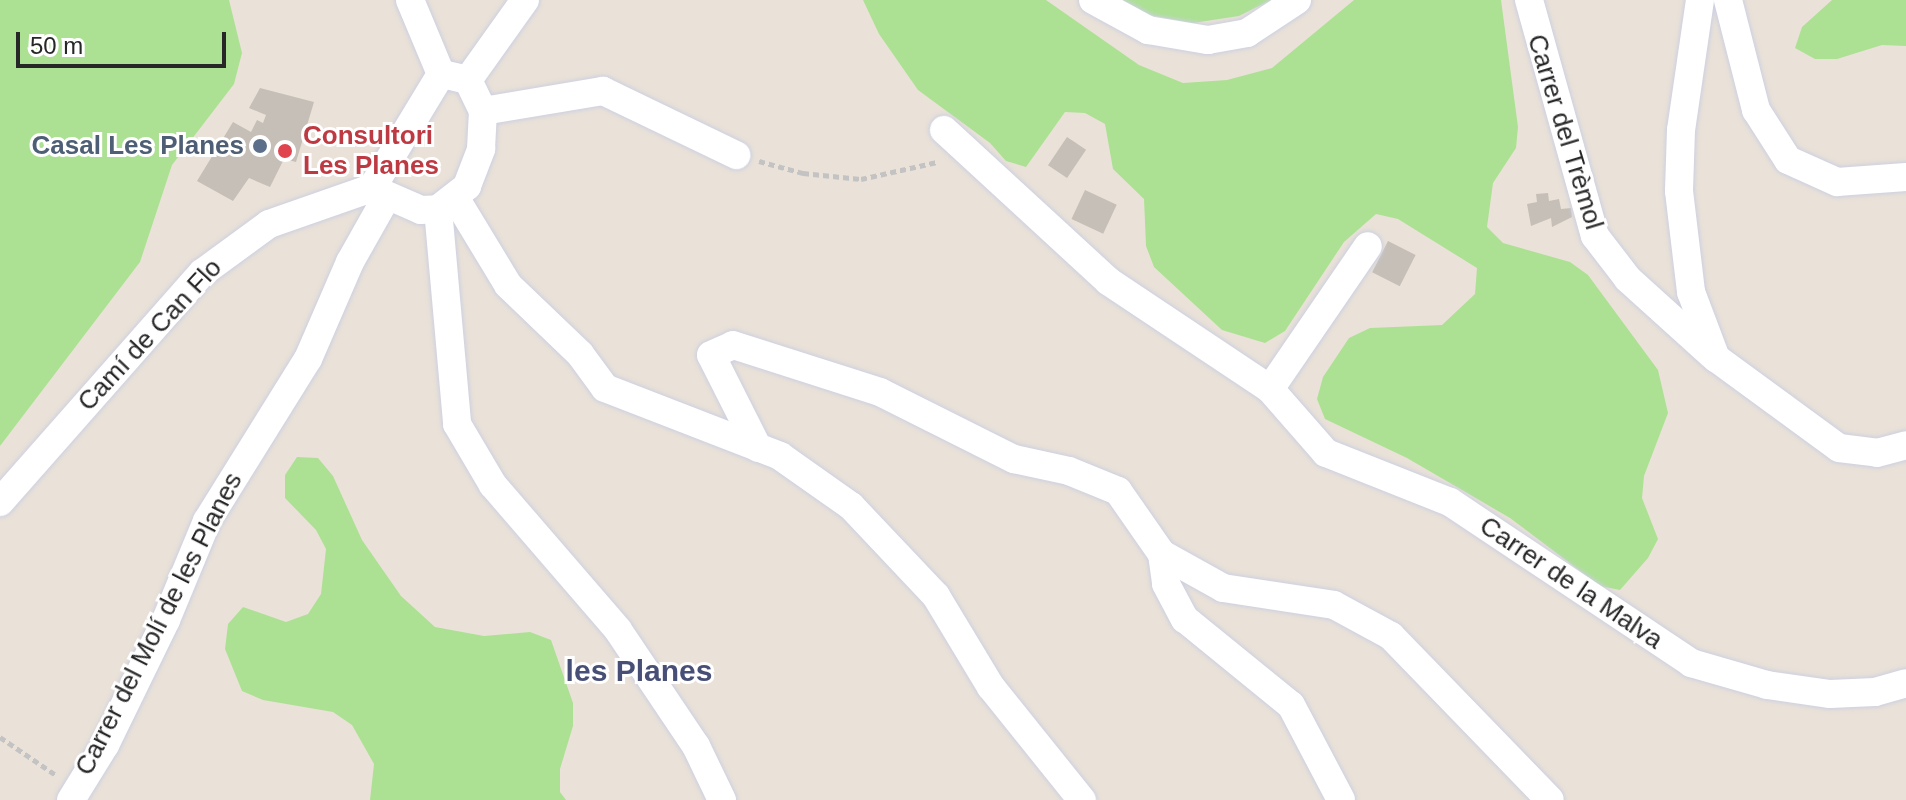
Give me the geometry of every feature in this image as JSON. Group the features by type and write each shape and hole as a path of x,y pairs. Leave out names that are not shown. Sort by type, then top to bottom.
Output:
{"street":[{"path":"379,193 421,210 447,204 477,167 483,111 455,77 410,0"},
{"path":"1093,0 1148,30 1208,40 1247,33 1297,0"},
{"name":"Carrer del Trèmol","path":"1529,0 1595,236 1621,273 1716,358 1839,448 1877,453 1906,445"},
{"path":"1700,0 1682,116 1679,191 1691,292 1716,358"},
{"path":"1728,0 1756,110 1788,160 1837,182 1906,177"},
{"name":"Carrer del Molí de les Planes","path":"74,794 105,745 159,634 207,521 308,359 379,193 455,77 512,7"},
{"path":"483,111 603,91 736,155"},
{"name":"Carrer de la Malva","path":"953,138 1108,281 1270,389 1326,453 1450,502 1691,663 1767,685 1830,694 1875,692 1906,683"},
{"name":"Camí de Can Flo","path":"0,502 202,273 269,224 379,193"},
{"path":"447,204 508,285 580,354 605,388 780,456 851,506 936,596 991,687 1082,800"},
{"path":"447,204 457,424 493,485 618,630 696,746 722,800"},
{"path":"1270,389 1368,246"},
{"path":"758,448 711,355 733,345 880,392 1014,459 1069,471 1118,491 1162,554 1223,588 1334,605 1391,636 1550,800"},
{"path":"1162,554 1166,584 1185,619 1291,705 1341,800"}],"path":[{"path":"736,155 803,173 861,179 937,162 953,138"},
{"path":"0,737 74,794"}],"green space":[{"path":"0,0 229,0 242,53 234,84 172,165 140,262 0,446"},
{"path":"863,0 1046,0 1139,65 1183,83 1227,80 1272,68 1354,0 1501,0 1518,127 1516,148 1493,183 1487,227 1503,243 1570,262 1588,275 1658,370 1668,413 1644,476 1642,498 1658,539 1648,558 1620,590 1600,586 1510,518 1407,458 1325,419 1317,399 1323,377 1349,338 1370,328 1442,325 1475,294 1477,268 1398,219 1376,214 1344,242 1285,331 1265,343 1222,330 1154,267 1146,246 1144,199 1113,169 1105,124 1085,113 1065,112 1026,167 1006,161 990,143 918,90 879,34"},
{"path":"1115,0 1271,0 1239,16 1193,23 1144,14"},
{"path":"1832,0 1906,0 1906,46 1882,45 1837,59 1815,59 1795,48 1802,27"},
{"path":"297,457 318,458 333,476 362,540 401,596 435,627 484,636 530,632 551,640 573,703 573,726 560,769 560,792 566,800 370,800 374,764 352,725 333,712 263,700 242,691 225,649 228,624 243,607 286,622 308,614 321,594 326,549 316,530 285,498 285,475"}],"building":[{"name":"Casal Les Planes","path":"260,88 314,102 296,162 284,159 270,187 249,178 233,201 197,181 233,122 251,132 257,120 263,123 266,115 249,108"},
{"path":"1067,137 1086,150 1067,178 1048,165"},
{"path":"1085,190 1117,205 1103,234 1071,219"},
{"path":"1548,193 1549,201 1559,199 1561,209 1571,208 1572,217 1552,227 1551,218 1531,226 1527,204 1537,202 1536,194"},
{"path":"1388,241 1416,255 1400,286 1372,272"}],"place":[{"name":"Casal Les Planes","path":"260,146"},
{"name":"Consultori Les Planes","path":"285,151"}],"district":[{"name":"les Planes","path":"639,671"}]}
